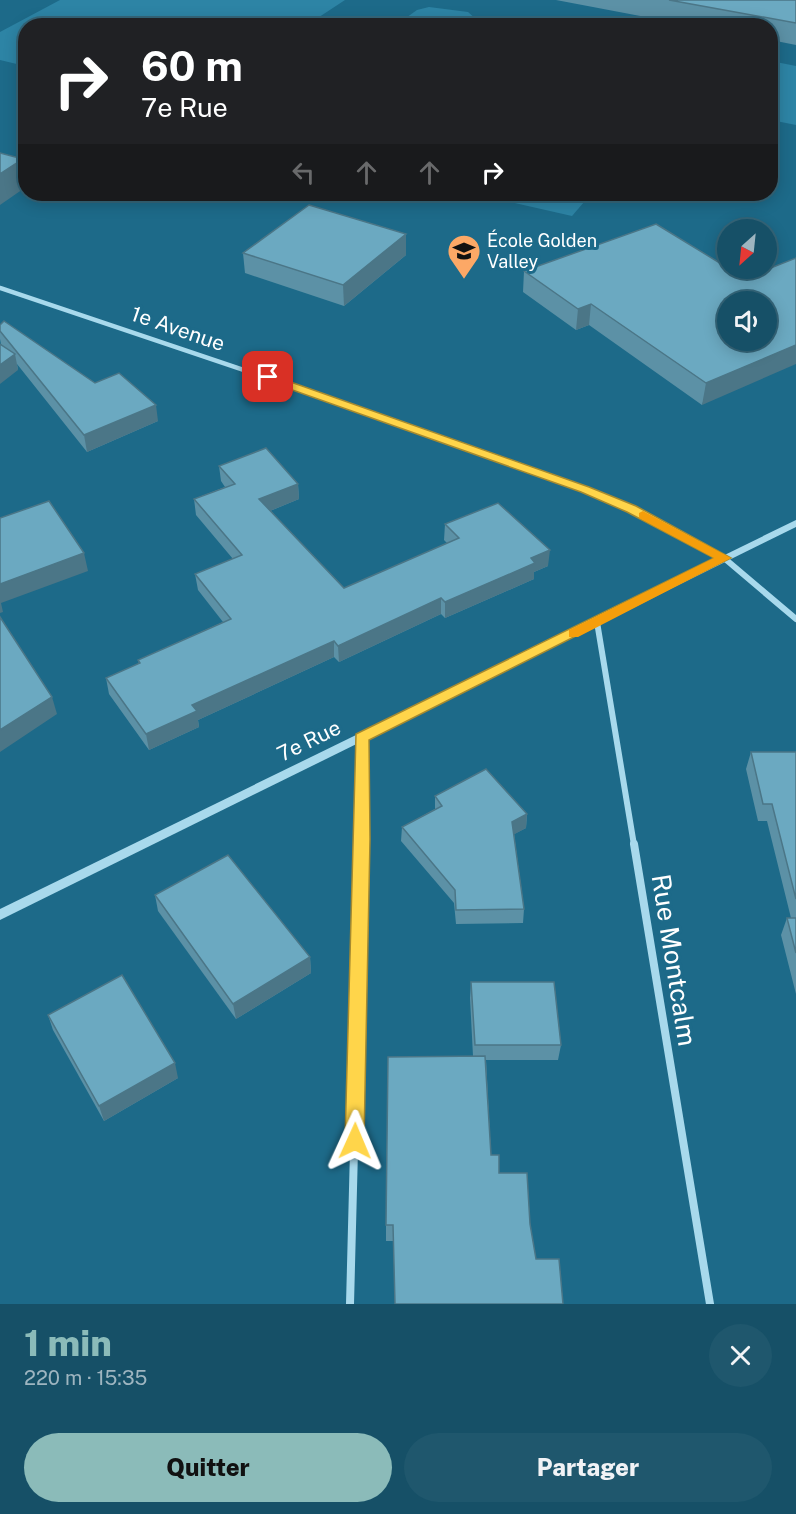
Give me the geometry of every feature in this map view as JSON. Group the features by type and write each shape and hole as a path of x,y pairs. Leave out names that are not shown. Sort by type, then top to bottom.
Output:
{"street":[{"name":"1e Avenue","path":"0,288 336,400 585,489 631,509 724,558 796,619"},
{"name":"7e Rue","path":"0,915 796,523"},
{"name":"Rue Montcalm","path":"597,622 710,1304"},
{"path":"350,1304 362,839 362,737"}],"shaded area":[{"path":"60,0 345,0 318,18 26,18"},
{"path":"429,7 468,12 475,18 406,18 417,10"},
{"path":"18,22 18,64 0,60 0,32"},
{"path":"778,62 796,66 796,125 778,121"},
{"path":"506,201 585,201 572,216"}],"building":[{"path":"669,0 796,0 796,23"},
{"path":"0,153 18,158 18,162 0,174"},
{"path":"309,205 406,234 343,285 243,253"},
{"path":"656,224 717,261 717,279 777,279 777,265 796,258 796,345 706,383 591,304 578,309 524,271"},
{"path":"4,321 95,383 119,373 156,405 84,435 0,331 0,325"},
{"path":"0,344 15,354 0,365"},
{"path":"266,448 298,484 259,499 344,588 459,538 445,524 498,503 550,550 531,558 535,563 445,602 441,598 338,646 334,641 192,705 197,711 146,734 106,678 140,663 138,660 231,619 195,574 242,555 194,499 235,484 219,466"},
{"path":"49,501 84,553 0,584 0,518"},
{"path":"0,617 52,697 0,730"},
{"path":"751,752 796,752 796,899 772,804 763,804"},
{"path":"486,769 527,814 512,822 524,909 456,910 455,890 402,827 442,806 435,796"},
{"path":"228,855 310,957 233,1004 155,895"},
{"path":"787,918 796,918 796,953"},
{"path":"122,975 175,1063 99,1106 48,1015"},
{"path":"471,982 554,982 561,1045 475,1045"},
{"path":"485,1056 491,1155 499,1155 499,1173 527,1173 530,1224 536,1259 559,1259 563,1304 395,1304 393,1225 386,1225 388,1057"}],"slow traffic":[{"path":"574,634 724,558 643,515"}],"place":[{"name":"École Golden Valley","path":"464,280"}],"route":[{"path":"268,377 585,489 631,509 724,558 362,737 355,1141"}]}
